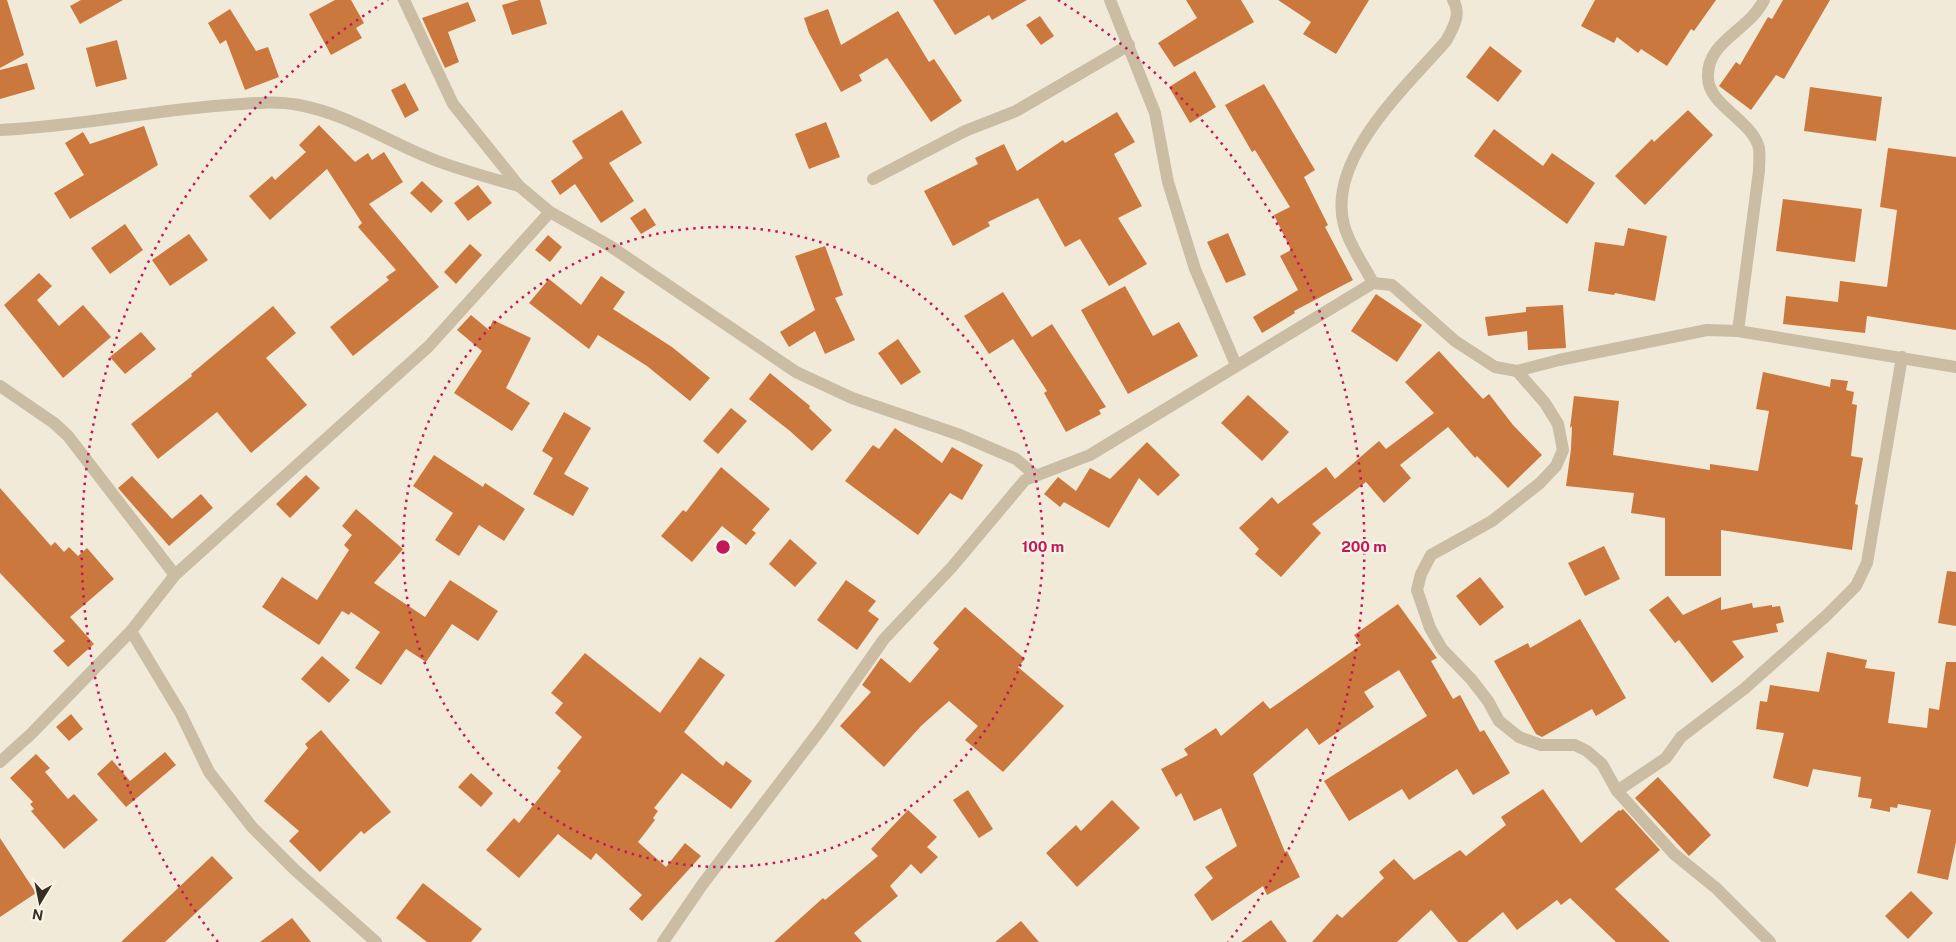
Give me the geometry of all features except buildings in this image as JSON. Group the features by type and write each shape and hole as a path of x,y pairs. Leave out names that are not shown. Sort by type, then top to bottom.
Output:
{"street":[{"path":"404,0 454,104 519,186 550,212 610,246 796,372 852,398 960,435 1016,459 1035,475"},
{"path":"1110,0 1156,112 1168,182 1195,269 1236,365"},
{"path":"1373,283 1344,226 1341,200 1348,174 1365,136 1446,41 1456,24 1457,6 1453,0"},
{"path":"1738,331 1759,171 1759,148 1752,133 1720,103 1708,82 1707,67 1718,47 1752,19 1764,0"},
{"path":"872,178 965,131 1016,111 1129,45"},
{"path":"0,130 35,128 150,112 267,102 297,105 352,121 433,159 519,186"},
{"path":"0,762 32,734 131,631 175,575 429,346 550,212"},
{"path":"663,942 702,884 823,726 884,639 952,567 1025,480 1090,455 1373,283 1392,285 1455,341 1495,367 1517,370 1707,330 1738,331 1956,367"},
{"path":"1617,791 1666,758 1681,737 1744,689 1828,615 1856,586 1867,563 1902,357"},
{"path":"1517,370 1545,403 1558,424 1563,450 1556,466 1540,483 1492,520 1431,555 1421,574 1417,590 1426,620 1442,649 1471,679 1488,701 1499,722 1519,736 1541,745 1575,745 1587,751 1602,764 1617,791 1674,854 1716,888 1770,942"},
{"path":"0,386 54,423 68,436 175,575"},
{"path":"131,631 180,714 210,772 252,827 295,870 376,942"}]}
